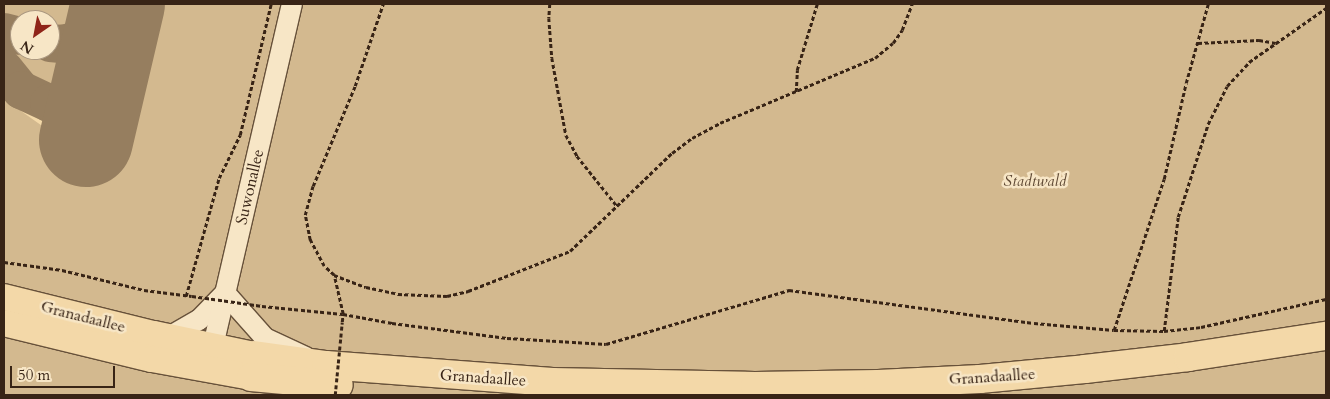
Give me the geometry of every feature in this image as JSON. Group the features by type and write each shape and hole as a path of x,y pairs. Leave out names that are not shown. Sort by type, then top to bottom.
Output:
{"highway":[{"name":"Granadaallee","path":"252,366 317,364 552,382 746,386 878,384 980,379 1085,369 1188,357 1326,336"},
{"name":"Granadaallee","path":"1000,395 1089,388 1326,354"},
{"name":"Granadaallee","path":"252,366 454,395"}],"main road":[{"name":"Granadaallee","path":"4,297 169,337 210,358"},
{"name":"Granadaallee","path":"4,323 252,366"}],"street":[{"name":"Suwonallee","path":"210,358 292,4"},
{"path":"169,337 199,320 225,294 265,338 300,352 317,364"}],"path":[{"path":"186,296 219,178 240,135 271,4"},
{"path":"383,4 355,86 314,186 305,215 310,240 324,266 334,275 366,287 398,294 447,296 477,287 570,251 672,153 692,138 720,123 875,58 893,43 902,30 912,4"},
{"path":"550,4 549,18 552,58 566,135 577,156 617,206"},
{"path":"796,92 797,70 817,4"},
{"path":"1114,330 1164,179 1186,83 1208,4"},
{"path":"1164,331 1178,217 1208,124 1227,86 1249,62 1326,8"},
{"path":"1198,43 1259,40 1277,43"},
{"path":"4,262 62,270 144,290 186,296 343,314 392,323 506,338 606,344 789,290 1034,323 1114,330 1164,331 1201,326 1326,299"},
{"path":"334,275 343,314 335,395"}],"green space":[{"path":"4,4 86,4 83,19 65,35 60,36 60,10 10,10 10,28 4,27"},
{"name":"Stadtwald","path":"149,4 1326,4 1326,395 4,395 4,83 21,111 55,135 115,149"},
{"path":"4,42 10,43 10,60 60,60 60,55 69,57 71,63 69,70 64,76 51,84 40,87 26,83 18,77 4,56"}],"taxiway":[{"path":"60,44 87,39 106,26 117,8"},
{"path":"4,32 10,34"},
{"path":"4,69 21,90 49,103 70,101 87,92 99,82"}],"runway":[{"path":"86,140 118,4"}]}
